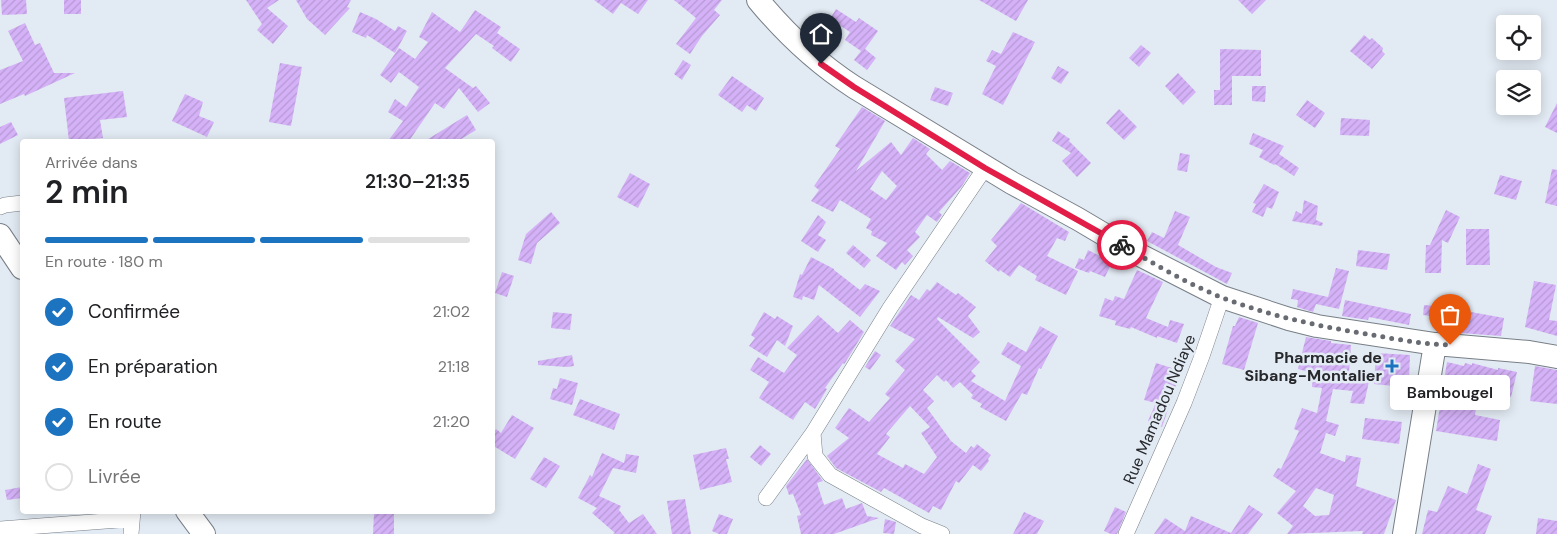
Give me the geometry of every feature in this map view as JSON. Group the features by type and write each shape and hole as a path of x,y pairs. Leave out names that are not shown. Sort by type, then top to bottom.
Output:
{"street":[{"path":"758,0 797,43 832,72 985,168 1132,251 1222,297 1317,326 1435,344 1529,352 1557,357"},
{"path":"766,498 813,433 890,308 985,168"},
{"path":"0,207 20,203"},
{"path":"0,236 20,265"},
{"name":"Rue Mamadou Ndiaye","path":"1126,534 1184,403 1222,297"},
{"path":"1404,534 1435,344"},
{"path":"813,433 815,456 830,475 922,526 942,534"},
{"path":"189,514 204,534"},
{"path":"0,530 132,522"}],"building":[{"path":"1,0 26,0 27,14 2,15"},
{"path":"64,0 81,0 81,14 64,14"},
{"path":"246,0 279,0 267,8 288,26 273,44 257,30 262,24"},
{"path":"296,0 351,0 347,7 350,8 325,35 307,19"},
{"path":"594,0 648,0 638,14 621,3 613,14"},
{"path":"674,0 722,0 714,10 720,15 690,54 676,44 696,18"},
{"path":"979,0 1028,0 1016,21"},
{"path":"1238,0 1266,0 1252,14"},
{"path":"836,9 856,22 859,18 878,31 865,49 876,58 867,70 854,60 861,51 845,40 850,32 830,19"},
{"path":"475,10 501,27 497,33 520,49 511,62 492,48 494,46 476,34 445,68 473,88 476,86 490,103 478,112 459,88 444,109 435,103 410,139 390,139 403,121 388,112 395,99 406,107 419,87 399,72 391,83 380,75 399,48 415,59 428,42 419,37 432,12 460,32"},
{"path":"360,12 395,31 398,26 407,31 395,53 367,35 366,38 352,32"},
{"path":"25,23 35,45 40,43 54,73 75,73 25,96 24,94 0,104 0,70 23,61 8,31"},
{"path":"1013,32 1035,42 1003,105 982,94 996,66 986,61 992,50 1001,54"},
{"path":"1364,35 1370,40 1372,38 1383,48 1382,51 1385,54 1372,69 1350,51"},
{"path":"1141,45 1151,53 1139,67 1129,58"},
{"path":"1220,49 1261,50 1261,76 1232,76 1232,105 1214,105 1214,90 1220,90"},
{"path":"683,60 691,65 682,80 674,74"},
{"path":"280,63 302,67 291,126 269,122"},
{"path":"1058,66 1069,72 1061,84 1051,78"},
{"path":"1178,73 1196,92 1183,105 1165,86"},
{"path":"732,76 764,98 756,111 747,105 742,112 718,95"},
{"path":"1252,86 1266,86 1265,102 1252,101"},
{"path":"935,87 953,93 948,106 930,100"},
{"path":"123,91 127,117 100,120 103,138 69,139 64,98"},
{"path":"185,94 203,102 199,116 214,122 207,137 172,121"},
{"path":"1307,100 1325,113 1315,128 1296,115"},
{"path":"1557,103 1557,133 1545,127"},
{"path":"862,107 885,121 856,171 891,142 901,155 913,138 930,149 926,154 942,170 950,161 970,173 962,186 939,212 942,215 937,222 927,215 915,232 920,237 907,250 913,256 905,265 902,262 896,270 876,256 887,243 871,235 872,231 866,228 871,219 840,200 833,212 811,201 819,190 814,186 840,149 835,146","holes":["882,171 897,186 886,200 870,189"]},
{"path":"1119,109 1137,127 1124,140 1106,123"},
{"path":"467,115 476,130 461,139 428,139"},
{"path":"1341,118 1370,120 1369,136 1340,135"},
{"path":"11,122 18,135 0,144 0,127"},
{"path":"1058,131 1070,139 1069,141 1091,163 1077,177 1062,161 1071,153 1052,141"},
{"path":"1253,133 1284,146 1279,154 1299,168 1294,176 1259,157 1263,150 1249,144"},
{"path":"1180,153 1190,155 1187,172 1177,170"},
{"path":"1552,169 1557,170 1557,206 1545,203"},
{"path":"630,173 650,184 638,208 617,197"},
{"path":"1500,175 1522,181 1516,200 1494,194"},
{"path":"1264,184 1279,192 1272,209 1267,207 1263,217 1252,212 1256,204 1253,203"},
{"path":"1304,200 1318,206 1316,220 1323,223 1322,226 1292,221 1296,211 1302,214"},
{"path":"1021,203 1069,232 1065,241 1057,238 1047,256 1078,271 1066,295 1035,280 1037,276 1019,265 1010,277 1000,270 999,272 985,261 997,246 991,240"},
{"path":"1446,210 1460,217 1448,243 1442,240 1441,273 1425,273 1426,245 1430,245"},
{"path":"1175,211 1190,217 1178,245 1216,267 1232,273 1227,284 1147,241 1152,232 1164,238"},
{"path":"551,212 560,223 537,243 531,264 518,260 526,234"},
{"path":"818,215 826,222 818,235 826,240 818,252 801,241"},
{"path":"1466,229 1489,229 1490,265 1466,265"},
{"path":"853,245 871,260 864,268 846,253"},
{"path":"1088,250 1112,262 1105,277 1075,268 1079,258 1084,260"},
{"path":"1358,250 1390,254 1387,270 1356,266"},
{"path":"811,257 834,269 860,290 865,284 880,291 860,317 819,285 814,300 803,296 802,300 793,297 800,274 802,275"},
{"path":"1336,268 1349,271 1339,309 1316,304 1313,312 1297,307 1298,300 1291,299 1293,289 1328,297"},
{"path":"1137,270 1163,282 1146,318 1168,327 1170,320 1184,324 1177,343 1157,336 1157,338 1131,327 1130,329 1115,325 1116,321 1099,316 1105,298 1113,301 1115,296 1124,299"},
{"path":"502,272 514,276 507,297 495,293"},
{"path":"1534,281 1556,285 1549,320 1557,321 1557,336 1525,327"},
{"path":"937,282 956,295 958,293 976,307 968,316 980,332 973,338 938,317 937,319 980,362 971,371 976,376 971,381 1005,401 1021,366 1001,354 1008,342 1026,352 1040,326 1058,336 1041,369 1039,368 1027,395 1022,393 1006,421 980,407 982,404 971,398 973,395 960,382 953,388 946,380 944,382 937,375 923,390 934,401 927,408 951,441 966,453 971,446 974,448 977,444 991,455 981,471 973,465 959,483 956,481 941,510 933,506 929,513 884,488 881,492 836,468 827,456 849,438 835,428 849,408 869,422 890,398 885,394 905,370 895,361 915,339 890,326 911,295 919,300 927,289 930,291","holes":["910,406 930,427 921,433 937,457 924,474 905,464 903,468 877,454 890,437 886,434"]},
{"path":"1345,300 1411,314 1409,325 1369,317 1368,320 1342,316"},
{"path":"1445,301 1460,303 1460,310 1504,318 1501,336 1447,332 1447,318 1423,315 1424,305 1445,307"},
{"path":"553,312 572,314 570,330 551,328"},
{"path":"764,312 775,319 777,316 793,326 785,346 777,340 767,357 749,346 755,338 751,335"},
{"path":"818,315 838,333 850,320 864,332 845,363 843,363 825,388 827,389 815,409 805,402 793,420 759,398 769,382 750,370 758,357 784,373 797,355 787,348"},
{"path":"1239,317 1258,323 1244,370 1222,364 1233,326 1235,326"},
{"path":"1306,337 1331,341 1331,343 1351,345 1349,372 1370,377 1364,404 1350,403 1353,391 1333,389 1326,421 1339,425 1335,436 1326,433 1320,453 1345,462 1346,455 1361,458 1356,486 1396,500 1384,534 1362,534 1363,531 1287,534 1293,526 1277,513 1296,491 1273,476 1278,468 1281,469 1299,431 1294,429 1302,408 1317,413 1322,388 1312,387 1313,373 1298,369","holes":["1316,488 1334,495 1329,515 1315,516 1303,506"]},
{"path":"875,351 881,355 870,370 865,367"},
{"name":"Pharmacie de Sibang-Montalier","path":"1376,353 1410,355 1408,404 1393,404 1393,386 1374,384"},
{"path":"572,355 574,366 538,365 538,361"},
{"path":"1447,362 1464,366 1465,363 1472,365 1472,363 1498,370 1498,368 1517,372 1511,397 1479,389 1475,415 1500,420 1497,441 1436,431"},
{"path":"1156,363 1178,370 1174,382 1177,383 1162,427 1148,421 1156,403 1144,400"},
{"path":"1535,366 1557,370 1557,404 1530,401"},
{"path":"560,378 578,383 572,405 550,399 553,388 557,389"},
{"path":"580,399 620,414 614,430 573,415"},
{"path":"512,415 534,428 515,459 495,447 495,430 496,429 501,433"},
{"path":"1365,418 1402,422 1399,444 1362,439"},
{"path":"760,445 771,454 761,466 750,457"},
{"path":"726,448 729,459 726,459 732,482 700,490 693,455"},
{"path":"602,453 624,463 626,454 639,456 636,473 613,468 599,496 621,506 619,510 629,523 643,514 657,534 613,534 615,533 592,513 597,508 578,498 590,475 592,477"},
{"path":"544,457 560,466 546,488 530,479"},
{"path":"807,459 823,481 817,483 824,505 842,498 846,509 862,503 867,516 879,518 834,534 801,534 797,516 801,515 793,494 789,495 786,486"},
{"path":"1478,464 1491,469 1476,510 1492,516 1485,534 1422,534 1428,510 1437,512 1448,486 1467,494"},
{"path":"20,487 20,498 7,500 5,490"},
{"path":"685,499 691,534 672,534 667,501"},
{"path":"1249,505 1263,514 1248,534 1154,534 1165,518 1185,531 1191,516 1231,533"},
{"path":"1115,507 1126,512 1117,534 1111,534 1104,531"},
{"path":"1024,512 1044,521 1037,534 1013,534"},
{"path":"374,514 394,514 394,534 373,534"},
{"path":"719,514 733,519 727,534 719,534 712,531"},
{"path":"1538,518 1557,521 1557,534 1536,534"},
{"path":"885,519 896,522 894,534 883,533"}],"way so far":[{"path":"1122,245 1222,297 1289,319 1317,326 1387,338 1450,345"}],"place":[{"name":"Bambougel","path":"1450,345"},
{"name":"Pharmacie de Sibang-Montalier","path":"1392,366"}],"route":[{"path":"821,64 879,103 985,168 1122,245"}]}
